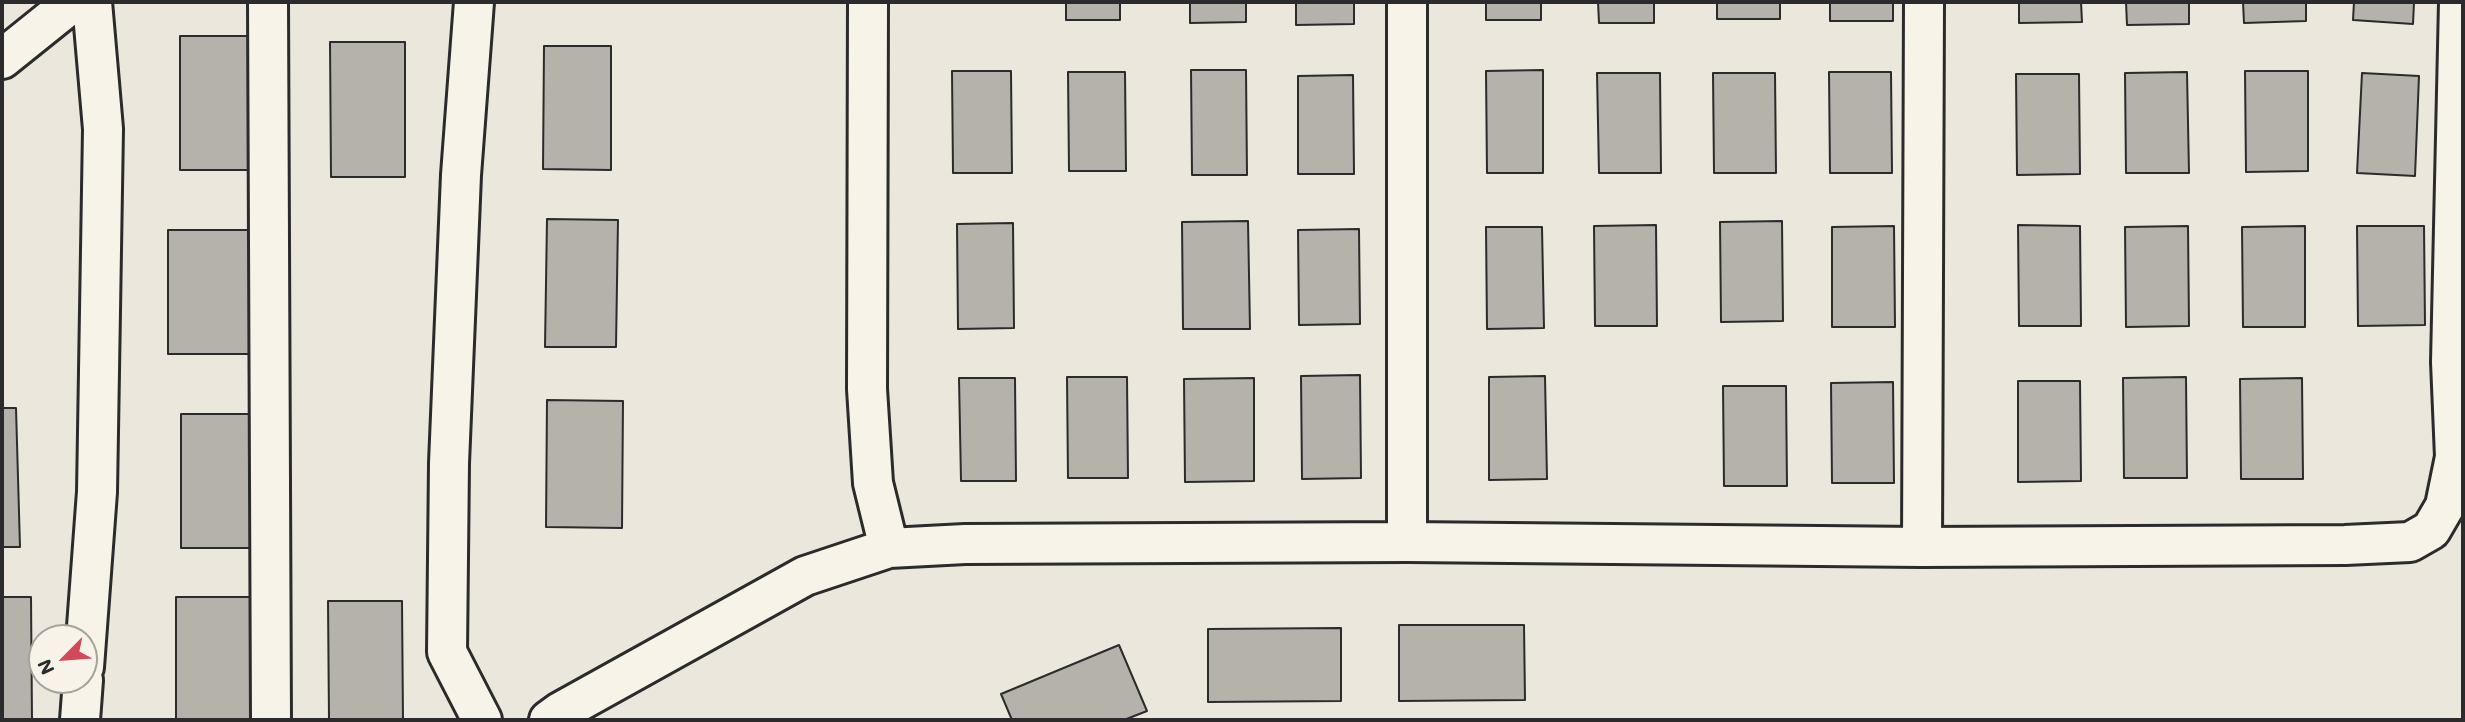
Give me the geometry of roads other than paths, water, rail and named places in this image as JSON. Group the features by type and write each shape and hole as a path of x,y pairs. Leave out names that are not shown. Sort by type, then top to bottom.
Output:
{"street":[{"path":"2,59 73,2"},
{"path":"87,624 97,492 103,129 92,2"},
{"path":"268,2 271,720"},
{"path":"474,2 458,244 449,463 447,652 482,720"},
{"path":"868,2 867,389 873,483 889,548"},
{"path":"1407,2 1407,542"},
{"path":"1922,547 1924,2"},
{"path":"549,720 805,576 889,548 965,544 1407,542 1922,547 2345,545 2410,542 2431,530 2445,506 2455,457 2459,2"},
{"path":"80,720 82,694"}]}
